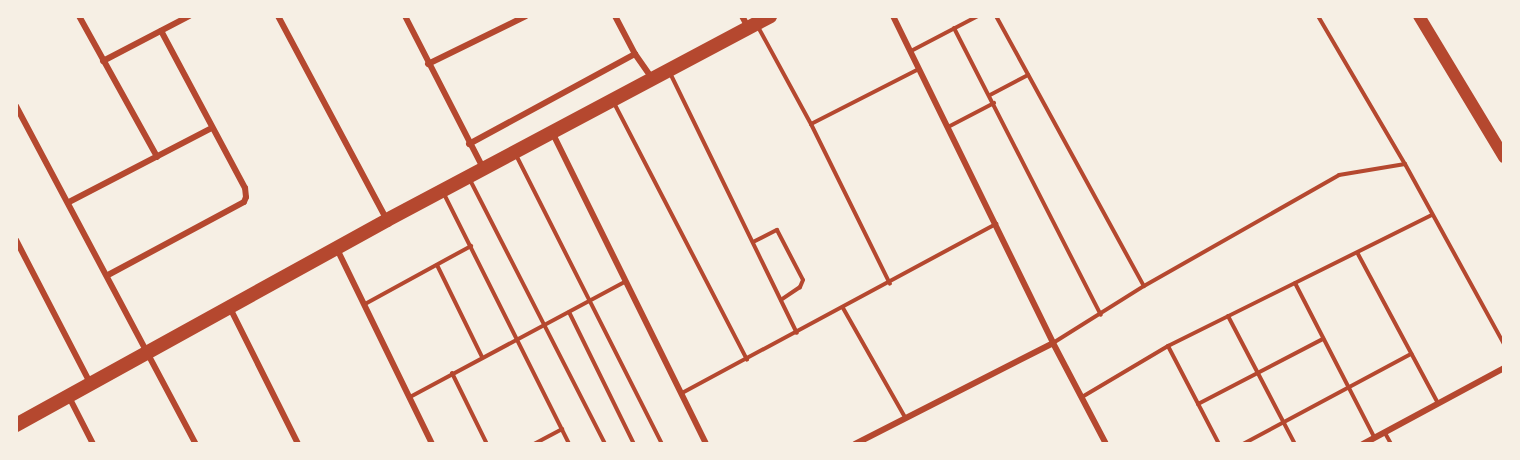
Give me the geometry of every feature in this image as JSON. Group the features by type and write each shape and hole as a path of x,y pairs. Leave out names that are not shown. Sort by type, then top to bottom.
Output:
{"highway":[{"path":"16,424 91,385 387,220 668,70 749,23 770,16"}],"main road":[{"path":"1419,16 1503,157"}],"street":[{"path":"79,16 157,157"},
{"path":"103,61 189,16"},
{"path":"278,16 387,220"},
{"path":"405,16 469,144 484,169"},
{"path":"428,64 526,16"},
{"path":"615,16 635,54 652,78"},
{"path":"893,16 997,224 1053,343 1106,444"},
{"path":"108,275 244,202 246,197 245,188 161,31"},
{"path":"469,144 635,54"},
{"path":"16,106 196,444"},
{"path":"69,202 212,128"},
{"path":"552,132 706,444"},
{"path":"16,240 91,385"},
{"path":"337,248 432,444"},
{"path":"230,308 298,444"},
{"path":"855,444 1053,343"},
{"path":"1363,444 1503,368"},
{"path":"69,397 93,444"}],"lane":[{"path":"911,51 978,16"},
{"path":"996,16 1144,286"},
{"path":"1318,16 1405,164 1503,344"},
{"path":"749,23 811,124 890,284"},
{"path":"954,28 1101,315"},
{"path":"811,124 919,69"},
{"path":"668,70 797,333"},
{"path":"990,95 1028,75"},
{"path":"612,99 747,360"},
{"path":"948,127 994,103"},
{"path":"515,152 662,444"},
{"path":"1053,343 1144,286 1339,175 1405,164"},
{"path":"469,177 605,444"},
{"path":"443,192 569,444"},
{"path":"1082,397 1168,346 1358,254 1432,215"},
{"path":"682,393 890,284 997,224"},
{"path":"753,242 777,230 798,270 802,285 781,300"},
{"path":"365,304 471,246"},
{"path":"1358,254 1438,403"},
{"path":"437,265 482,357"},
{"path":"410,397 626,280"},
{"path":"1295,284 1374,438"},
{"path":"843,308 904,417"},
{"path":"569,312 634,444"},
{"path":"1228,316 1294,444"},
{"path":"1198,404 1323,339"},
{"path":"1168,346 1219,444"},
{"path":"1243,444 1411,354"},
{"path":"452,373 487,444"},
{"path":"534,444 562,429"},
{"path":"1384,432 1391,444"}]}
